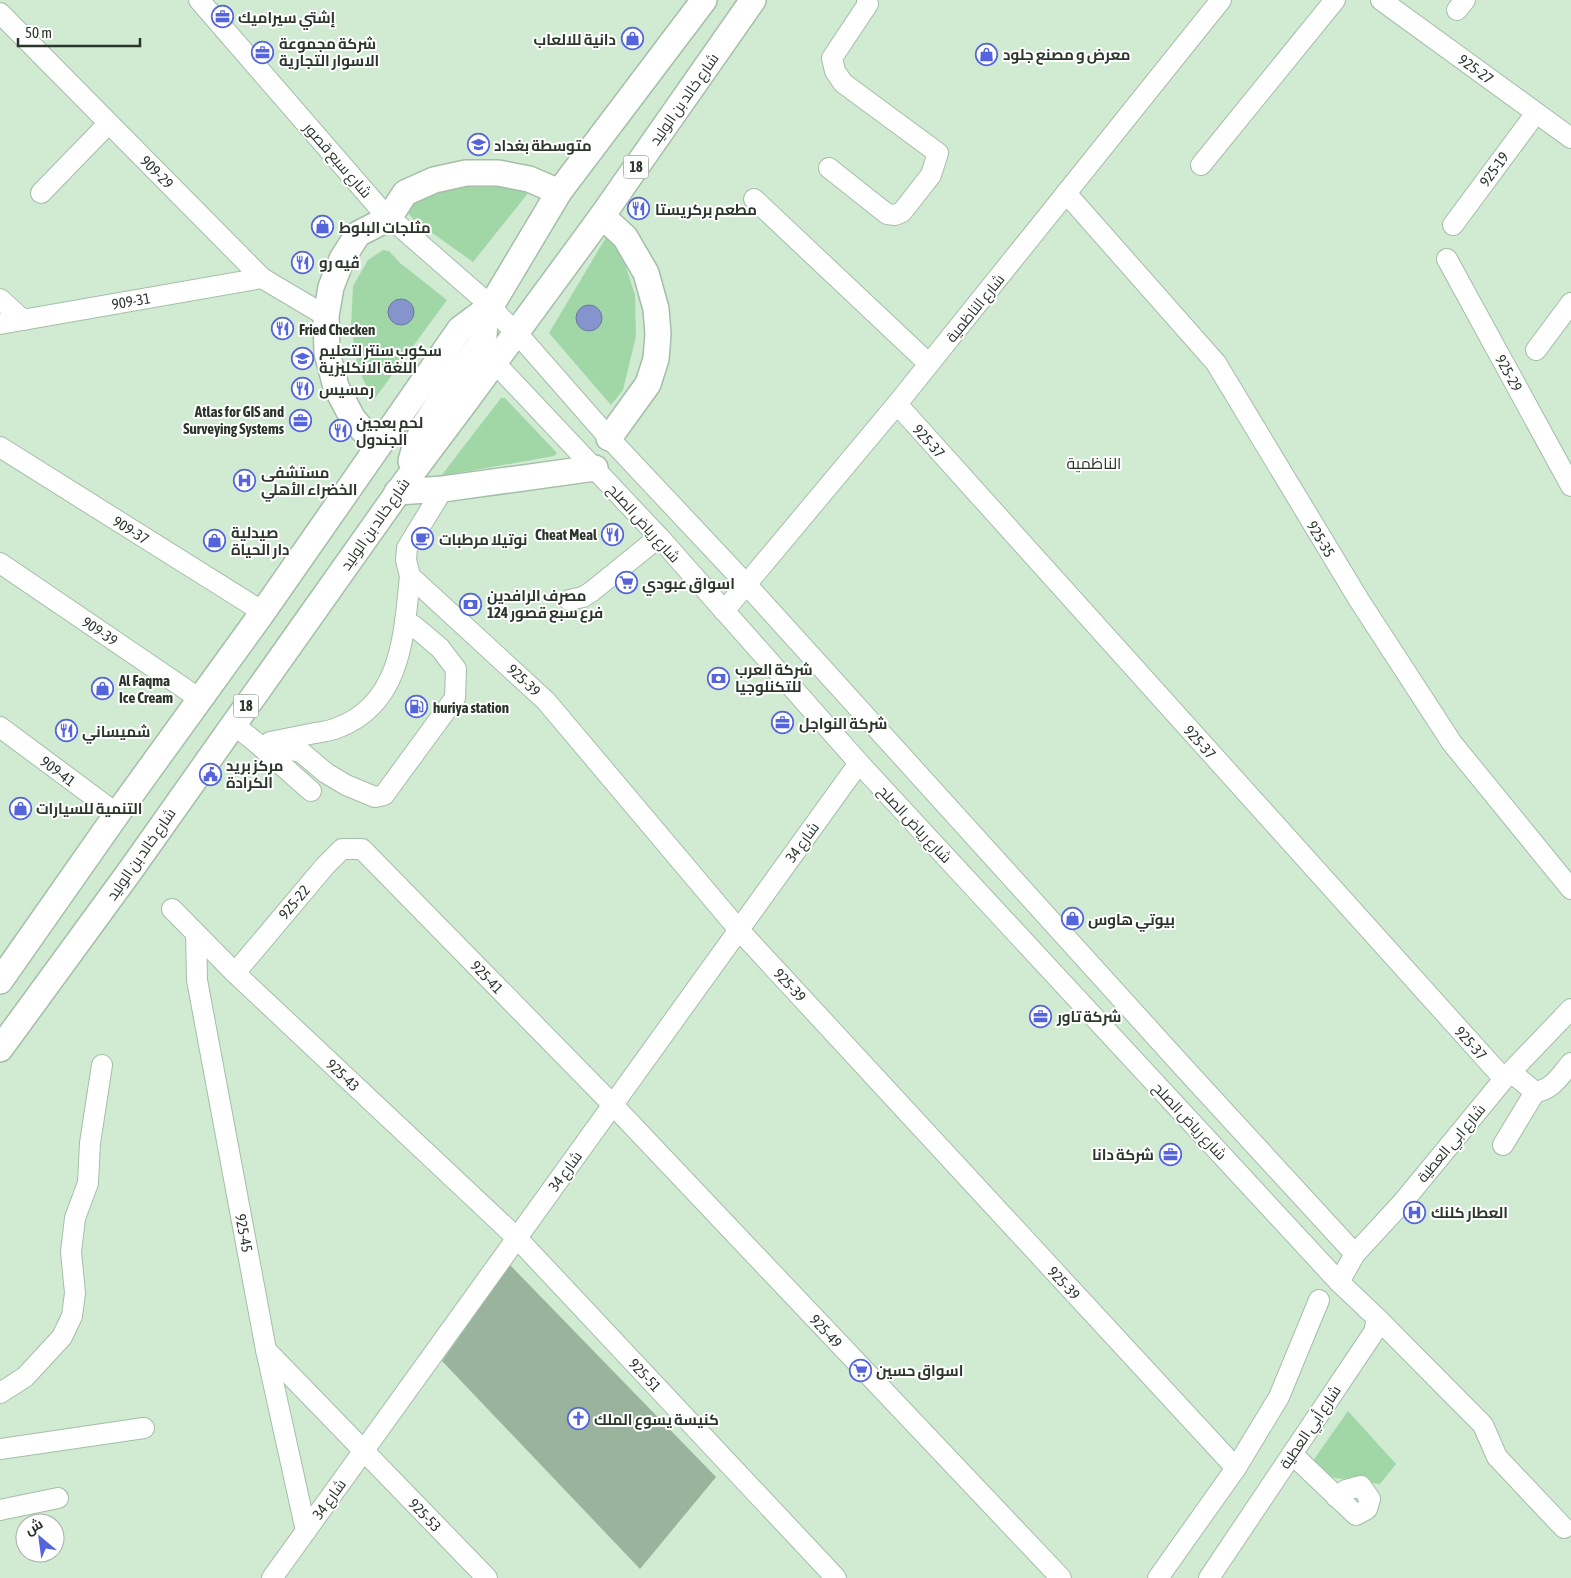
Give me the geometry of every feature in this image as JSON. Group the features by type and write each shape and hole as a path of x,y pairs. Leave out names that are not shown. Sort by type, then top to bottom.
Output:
{"main road":[{"path":"595,468 443,489 402,486 415,447 426,423 478,347 484,336 485,321 503,319 519,277 553,219 559,192 704,0"},
{"name":"شارع خالد بن الوليد","path":"0,1050 130,871 402,486 494,363 503,319 602,216 753,0"},
{"path":"377,446 353,419 336,387 327,352 326,316 331,287 342,259 358,234 389,218 405,193 434,180 466,173 498,173 530,179 559,192"},
{"path":"602,216 625,237 646,273 656,309 658,334 656,359 648,384 609,438"},
{"name":"شارع خالد بن الوليد","path":"0,981 117,814 263,612 460,329 503,319"},
{"path":"440,358 451,351 458,352 464,363 462,369"}],"street":[{"name":"شارع سبع قصور","path":"199,0 389,218 503,319"},
{"path":"829,168 887,214 895,215 902,212 931,175 938,153 842,83 835,71 832,58 868,4 867,0"},
{"name":"شارع الناظمية","path":"724,611 897,404 1221,0"},
{"path":"1201,165 1335,0"},
{"name":"925-27","path":"1381,0 1571,138"},
{"name":"909-29","path":"0,13 262,278 326,316"},
{"name":"925-19","path":"1453,225 1536,112"},
{"path":"42,193 108,124"},
{"name":"925-35","path":"1066,193 1216,363 1358,600 1452,743 1571,889"},
{"path":"754,199 929,364"},
{"name":"925-29","path":"1447,259 1571,486"},
{"name":"909-31","path":"0,324 262,278"},
{"path":"0,299 23,320"},
{"path":"1536,350 1571,303"},
{"name":"شارع رياض الصلح","path":"503,319 609,438 747,585 1355,1254"},
{"name":"شارع رياض الصلح","path":"494,363 659,537 859,763 1339,1282"},
{"name":"925-37","path":"897,404 1507,1076 1535,1092"},
{"name":"909-37","path":"0,448 263,612"},
{"path":"258,744 337,729 364,714 382,694 397,664 405,621 410,576 406,560 407,548 443,489"},
{"path":"569,600 583,597 591,592 659,537"},
{"name":"909-39","path":"0,563 200,699"},
{"name":"925-39","path":"410,576 546,701 739,930 1236,1468"},
{"path":"258,744 301,752 326,773 346,785 375,797 384,795 455,698 456,669 440,648 414,626 405,621"},
{"path":"233,724 311,791"},
{"name":"909-41","path":"0,727 117,814"},
{"name":"شارع 34","path":"272,1578 859,763"},
{"name":"925-22","path":"236,973 325,866 342,849 362,849"},
{"name":"925-41","path":"362,849 612,1105"},
{"name":"925-43","path":"172,909 236,973 517,1238"},
{"name":"925-45","path":"196,934 197,980 266,1350 306,1531"},
{"name":"شارع ابي العطية","path":"1339,1282 1355,1254 1402,1203 1507,1076 1571,1009"},
{"path":"1504,1145 1535,1092 1544,1091 1549,1087 1571,1063"},
{"path":"0,1393 25,1377 62,1337 72,1316 75,1293 71,1252 75,1218 88,1183 90,1143 102,1065"},
{"path":"1164,1094 1180,1086 1186,1078 1186,1070"},
{"name":"925-49","path":"612,1105 1061,1578"},
{"name":"925-51","path":"517,1238 836,1578"},
{"path":"1339,1282 1483,1425 1498,1457 1564,1528"},
{"path":"1158,1578 1236,1468 1279,1397 1319,1300"},
{"name":"شارع أبي العطية","path":"1209,1578 1374,1332 1377,1318"},
{"name":"925-53","path":"266,1350 487,1578"},
{"path":"0,1449 144,1428"},
{"path":"1292,1454 1336,1497"},
{"path":"0,1510 58,1498"}],"green space":[{"path":"468,184 533,187 473,262 414,220 405,210 427,196"},
{"path":"608,234 624,261 635,295 636,336 623,390 611,405 549,333"},
{"path":"383,250 389,251 400,263 447,300 373,401 358,368 351,326 353,286 368,260"},
{"path":"501,398 505,398 557,453 554,456 441,476"},
{"path":"1348,1411 1396,1464 1380,1484 1371,1483 1361,1476 1345,1479 1334,1478 1310,1465"}],"water":[{"path":"401,299 410,303 414,312 410,321 401,325 392,321 388,312 392,303"},
{"path":"589,305 598,309 602,318 598,327 589,331 580,327 576,318 580,309"}],"building":[{"name":"كنيسة يسوع الملك","path":"510,1265 716,1477 640,1569 442,1361"}],"place":[{"name":"إشتي سيراميك","path":"222,17"},
{"name":"دانية للالعاب","path":"632,39"},
{"name":"شركة مجموعة الاسوار التجارية","path":"263,52"},
{"name":"معرض و مصنع جلود","path":"987,54"},
{"name":"متوسطة بغداد","path":"478,145"},
{"name":"مطعم بركريستا","path":"639,209"},
{"name":"مثلجات البلوط","path":"323,227"},
{"name":"ڤيه رو","path":"303,262"},
{"name":"Fried Checken","path":"283,329"},
{"name":"سكوب سنتر لتعليم اللغة الانكليزية","path":"303,359"},
{"name":"رمسيس","path":"303,389"},
{"name":"Atlas for GIS and Surveying Systems","path":"300,420"},
{"name":"لحم بعجين الجندول","path":"340,431"},
{"name":"مستشفى الخضراء الأهلي","path":"245,481"},
{"name":"Cheat Meal","path":"613,534"},
{"name":"نوتيلا مرطبات","path":"423,539"},
{"name":"صيدلية دار الحياة","path":"215,541"},
{"name":"اسواق عبودي","path":"626,583"},
{"name":"مصرف الرافدين فرع سبع قصور 124","path":"471,604"},
{"name":"شركة العرب للتكنلوجيا","path":"719,678"},
{"name":"Al Faqma Ice Cream","path":"103,689"},
{"name":"huriya station","path":"417,707"},
{"name":"شركة النواجل","path":"783,723"},
{"name":"شميساني","path":"66,731"},
{"name":"مركز بريد الكرادة","path":"210,774"},
{"name":"التنمية للسيارات","path":"20,808"},
{"name":"بيوتي هاوس","path":"1072,919"},
{"name":"شركة تاور","path":"1041,1016"},
{"name":"شركة دانا","path":"1170,1154"},
{"name":"العطار كلنك","path":"1415,1212"},
{"name":"اسواق حسين","path":"860,1370"},
{"name":"كنيسة يسوع الملك","path":"578,1419"}],"district":[{"name":"الناظمية","path":"1094,463"}]}
